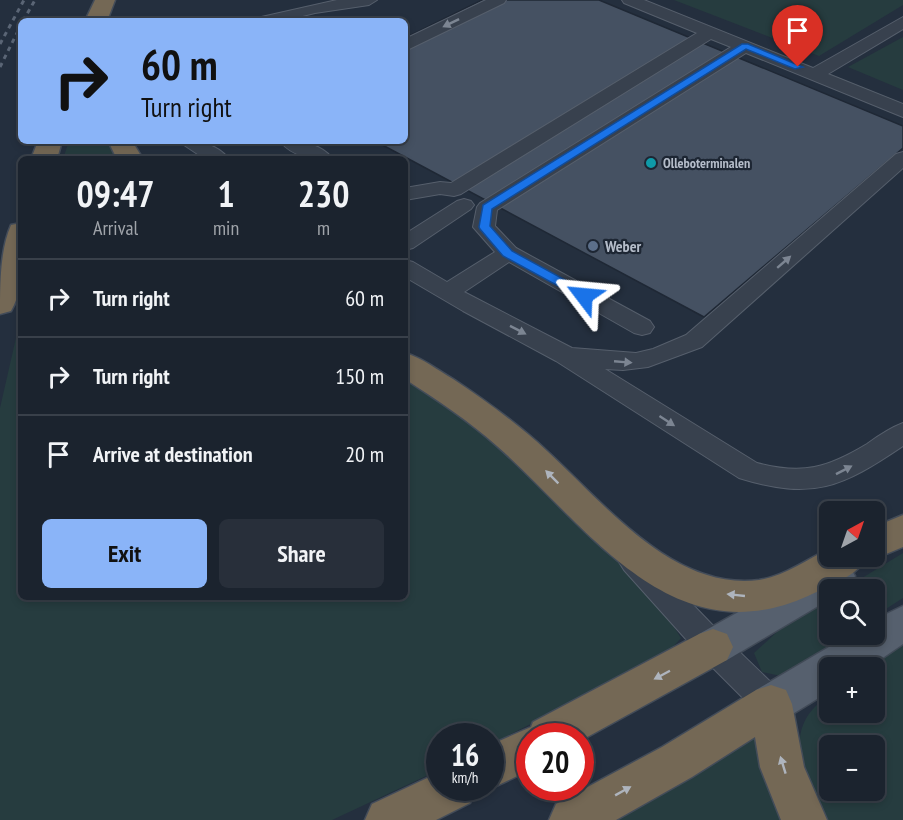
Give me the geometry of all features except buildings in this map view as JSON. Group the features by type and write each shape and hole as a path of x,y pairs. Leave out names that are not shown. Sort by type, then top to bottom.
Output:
{"highway":[{"path":"97,18 105,0"},
{"path":"110,18 113,0"},
{"path":"0,304 18,241"},
{"path":"408,366 461,401 509,437 594,518 637,555 669,577 706,592 749,597 783,589 827,567"},
{"path":"885,539 903,530"},
{"path":"572,723 713,647"},
{"path":"572,820 677,762 771,704 782,766 804,820"},
{"path":"388,820 427,801"}],"main road":[{"path":"885,546 903,535"},
{"path":"713,647 849,567"},
{"path":"849,657 903,623"},
{"path":"771,704 819,675"}],"lane":[{"path":"275,18 315,8 369,0"},
{"path":"408,45 498,0"},
{"path":"630,0 903,111"},
{"path":"816,74 903,21"},
{"path":"408,193 440,188 454,190 711,32"},
{"path":"642,327 508,254 484,227 487,207 745,46"},
{"path":"201,144 215,156"},
{"path":"296,144 318,156"},
{"path":"565,355 634,363 663,356 694,341 903,158"},
{"path":"408,241 464,205"},
{"path":"448,292 508,254"},
{"path":"408,269 565,355 749,471 770,478 796,481 826,478 851,466 903,433"},
{"path":"594,518 713,647 771,704"}],"green space":[{"path":"674,0 903,0 903,5 819,56"},
{"path":"903,37 903,90 848,67"},
{"path":"68,144 110,144 116,156 64,156"},
{"path":"18,329 18,600 408,600 408,378 486,430 538,477 663,610 681,638 665,656 533,723 516,723 516,731 504,737 504,723 426,723 426,776 332,820 0,820 0,408"},
{"path":"903,553 903,598 885,610 885,579 860,579 880,567 885,567 885,564"},
{"path":"819,605 819,645 830,645 781,676 762,672 754,653 778,631"},
{"path":"903,645 903,820 827,820 811,786 801,754 800,738 804,723 819,704 819,723 885,723 884,657"},
{"path":"756,732 785,820 608,820"}],"railway":[{"path":"0,44 24,0"},
{"path":"25,18 35,0"},
{"path":"0,67 18,31"}],"place":[{"name":"Olleboterminalen","path":"651,163"},
{"name":"Weber","path":"593,246"}],"route":[{"path":"584,296 508,254 484,227 487,207 745,46 798,67"}]}
